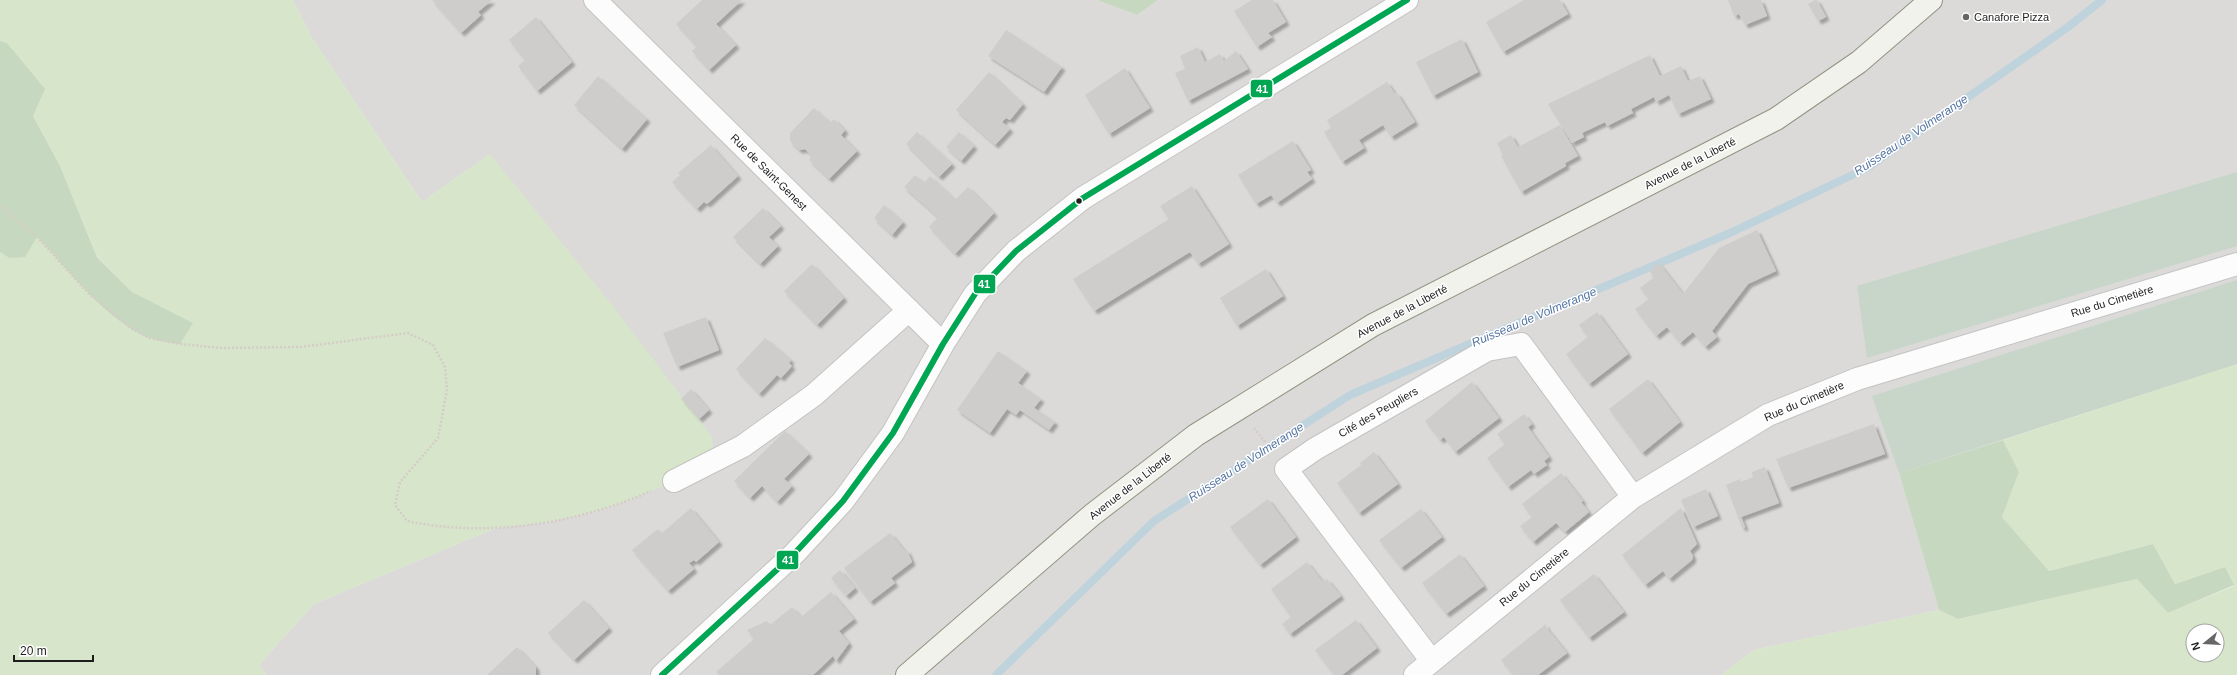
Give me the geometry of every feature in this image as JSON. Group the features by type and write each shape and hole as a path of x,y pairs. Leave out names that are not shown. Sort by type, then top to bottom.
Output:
{"main road":[{"name":"Avenue de la Liberté","path":"907,675 1092,515 1196,435 1373,325 1776,119 1858,62 1931,0"}],"street":[{"name":"Rue de Saint-Genest","path":"595,0 943,344"},
{"path":"662,675 794,554 843,501 893,433 943,344 975,294 1011,256 1083,198 1407,0"},
{"name":"Rue du Cimetière","path":"1415,675 1633,497 1768,415 1857,379 2237,264"},
{"path":"674,481 743,446 814,395 909,310"},
{"name":"Cité des Peupliers","path":"1286,469 1315,449 1487,350 1521,344 1633,497"},
{"path":"1286,469 1432,660"}],"path":[{"path":"0,206 37,237 88,293 132,329 149,338 180,344 222,348 301,347 408,333 433,345 444,367 447,390 438,438 400,482 395,505 407,521 449,528 496,528 548,522 598,511 630,500 674,481"},
{"path":"1239,408 1286,469"}],"shaded area":[{"path":"293,0 1097,0 1137,15 1158,0 2237,0 2237,364 1899,473 1939,610 1754,650 1721,675 267,675 259,665 314,604 496,528 548,522 598,511 630,500 674,481 490,154 422,202 312,38"}],"green space":[{"path":"0,0 293,0 312,38 422,202 490,154 616,310 712,437 713,448 674,481 630,500 598,511 548,522 496,528 314,604 259,665 267,675 0,675 0,252 9,258 37,237 51,251 193,324 132,292 97,256 60,166 33,116 7,43 0,41"},
{"path":"1097,0 1158,0 1137,15"},
{"path":"0,41 7,43 45,89 33,116 60,166 97,257 132,292 193,323 180,344 147,337 115,317 88,292 37,237 25,257 9,258 0,252"},
{"path":"2237,172 2237,246 1867,358 1857,286"},
{"path":"2237,280 2237,364 1899,473 1872,396"},
{"path":"2237,364 2237,675 1721,675 1754,650 1939,610 1958,619 2137,579 2168,613 2234,586 2225,567 2175,584 2153,544 2049,571 2002,517 2019,472 2003,440"},
{"path":"2003,440 2019,472 2002,517 2049,571 2153,544 2175,584 2225,567 2234,585 2168,613 2137,579 1958,619 1939,610 1899,473"}],"building":[{"path":"432,0 492,0 478,12 481,15 461,33"},
{"path":"702,0 742,0 716,24 736,45 709,70 692,51 697,46 676,24"},
{"path":"1252,0 1273,0 1286,22 1268,33 1272,37 1257,47 1234,11"},
{"path":"1524,0 1560,0 1568,14 1503,52 1486,22"},
{"path":"1728,0 1761,0 1767,16 1745,25 1739,14 1734,16"},
{"path":"1817,0 1826,17 1818,21 1808,4"},
{"path":"536,17 572,62 537,91 518,66 525,60 509,40"},
{"path":"1006,30 1062,67 1044,92 988,56"},
{"path":"1462,39 1478,72 1433,96 1416,62"},
{"path":"1198,47 1205,62 1220,54 1224,61 1236,51 1248,69 1188,101 1175,73 1185,69 1180,56"},
{"path":"1650,55 1660,76 1681,66 1688,81 1700,76 1711,99 1678,114 1669,95 1656,102 1654,97 1631,109 1633,113 1607,126 1605,122 1582,133 1584,137 1572,143 1548,104"},
{"path":"1125,68 1150,108 1109,134 1085,95"},
{"path":"989,72 1023,104 1010,120 1006,118 1002,122 1010,129 995,145 956,110"},
{"path":"598,76 647,119 622,149 574,105"},
{"path":"1387,82 1395,94 1397,93 1415,122 1391,137 1383,125 1359,140 1364,148 1342,162 1324,132 1331,128 1327,120"},
{"path":"814,108 830,123 834,119 845,130 841,135 857,151 829,179 809,160 812,156 805,149 799,150 790,141 790,133"},
{"path":"1560,125 1578,156 1565,163 1566,166 1521,192 1501,156 1503,155 1497,143 1511,135 1518,147"},
{"path":"917,132 952,164 939,177 906,144"},
{"path":"959,132 974,146 961,161 946,147"},
{"path":"1293,141 1311,170 1307,172 1312,179 1277,203 1271,195 1256,204 1238,175"},
{"path":"711,145 738,176 707,204 704,202 697,209 672,182 680,175 678,173"},
{"path":"915,175 924,183 930,176 955,200 968,187 994,213 955,254 929,227 938,217 904,187"},
{"path":"1192,186 1229,244 1198,264 1190,252 1094,311 1073,279 1169,219 1160,206"},
{"path":"884,205 903,222 892,235 874,218"},
{"path":"763,208 781,226 769,237 778,246 760,264 733,237"},
{"path":"1757,230 1776,271 1748,284 1712,331 1717,337 1705,347 1693,332 1680,343 1667,327 1656,336 1635,309 1649,299 1640,288 1654,277 1649,271 1659,263 1683,294 1719,248"},
{"path":"812,264 844,298 817,325 784,291"},
{"path":"1266,269 1283,296 1237,326 1220,298"},
{"path":"1597,312 1628,354 1589,384 1566,354 1588,337 1579,325"},
{"path":"706,317 719,350 677,367 663,333"},
{"path":"765,338 791,360 789,363 792,366 781,378 777,375 759,394 736,369"},
{"path":"998,351 1027,371 1018,383 1041,399 1034,408 1055,422 1049,430 1020,410 1016,415 1007,409 990,433 957,410"},
{"path":"1648,379 1680,422 1642,453 1609,409"},
{"path":"1472,382 1499,418 1455,452 1444,437 1440,440 1425,421"},
{"path":"691,389 709,410 699,419 681,399"},
{"path":"1524,414 1532,424 1528,427 1549,457 1544,461 1547,465 1534,474 1531,470 1508,487 1487,458 1505,444 1497,434"},
{"path":"1874,424 1885,454 1788,488 1776,459"},
{"path":"785,431 809,454 784,479 792,486 777,502 762,486 750,498 734,481"},
{"path":"1374,452 1398,484 1359,513 1337,483 1361,465 1360,463"},
{"path":"1765,467 1779,503 1741,517 1745,527 1742,528 1726,485 1740,479 1741,482 1753,477 1752,472"},
{"path":"1561,473 1583,501 1581,502 1589,512 1565,532 1556,523 1533,542 1520,526 1532,517 1522,504"},
{"path":"1706,489 1718,516 1693,527 1681,500"},
{"path":"1268,499 1296,537 1260,565 1230,527"},
{"path":"691,508 719,542 696,562 694,560 689,563 694,569 668,591 632,550 658,529 662,533"},
{"path":"1681,508 1697,544 1690,551 1693,556 1692,560 1669,579 1663,571 1645,585 1622,555"},
{"path":"1421,509 1442,537 1401,568 1379,540"},
{"path":"890,533 905,551 907,550 912,562 891,578 895,583 870,602 844,568"},
{"path":"1460,554 1484,586 1446,614 1422,583"},
{"path":"1307,562 1323,582 1327,579 1341,596 1290,634 1282,624 1291,617 1271,589"},
{"path":"840,570 855,588 846,596 831,578"},
{"path":"1594,574 1624,612 1589,638 1560,600"},
{"path":"831,592 854,619 839,631 849,643 836,661 833,656 813,675 719,675 716,672 754,639 747,630 767,621 770,625 792,607 801,617"},
{"path":"584,600 609,628 574,660 548,633"},
{"path":"1356,620 1377,648 1342,675 1334,675 1315,650"},
{"path":"1546,624 1546,627 1567,653 1538,675 1514,675 1501,660"},
{"path":"517,647 536,667 536,675 487,675"}],"waterway":[{"name":"Ruisseau de Volmerange","path":"996,675 1154,521 1350,395 1730,233 1867,168 2068,27 2102,0"}],"transit line":[{"name":"41","path":"662,675 794,554 843,501 893,433 943,344 975,294 1016,251 1083,198 1407,0"}],"place":[{"name":"Canafore Pizza","path":"1966,17"}]}
